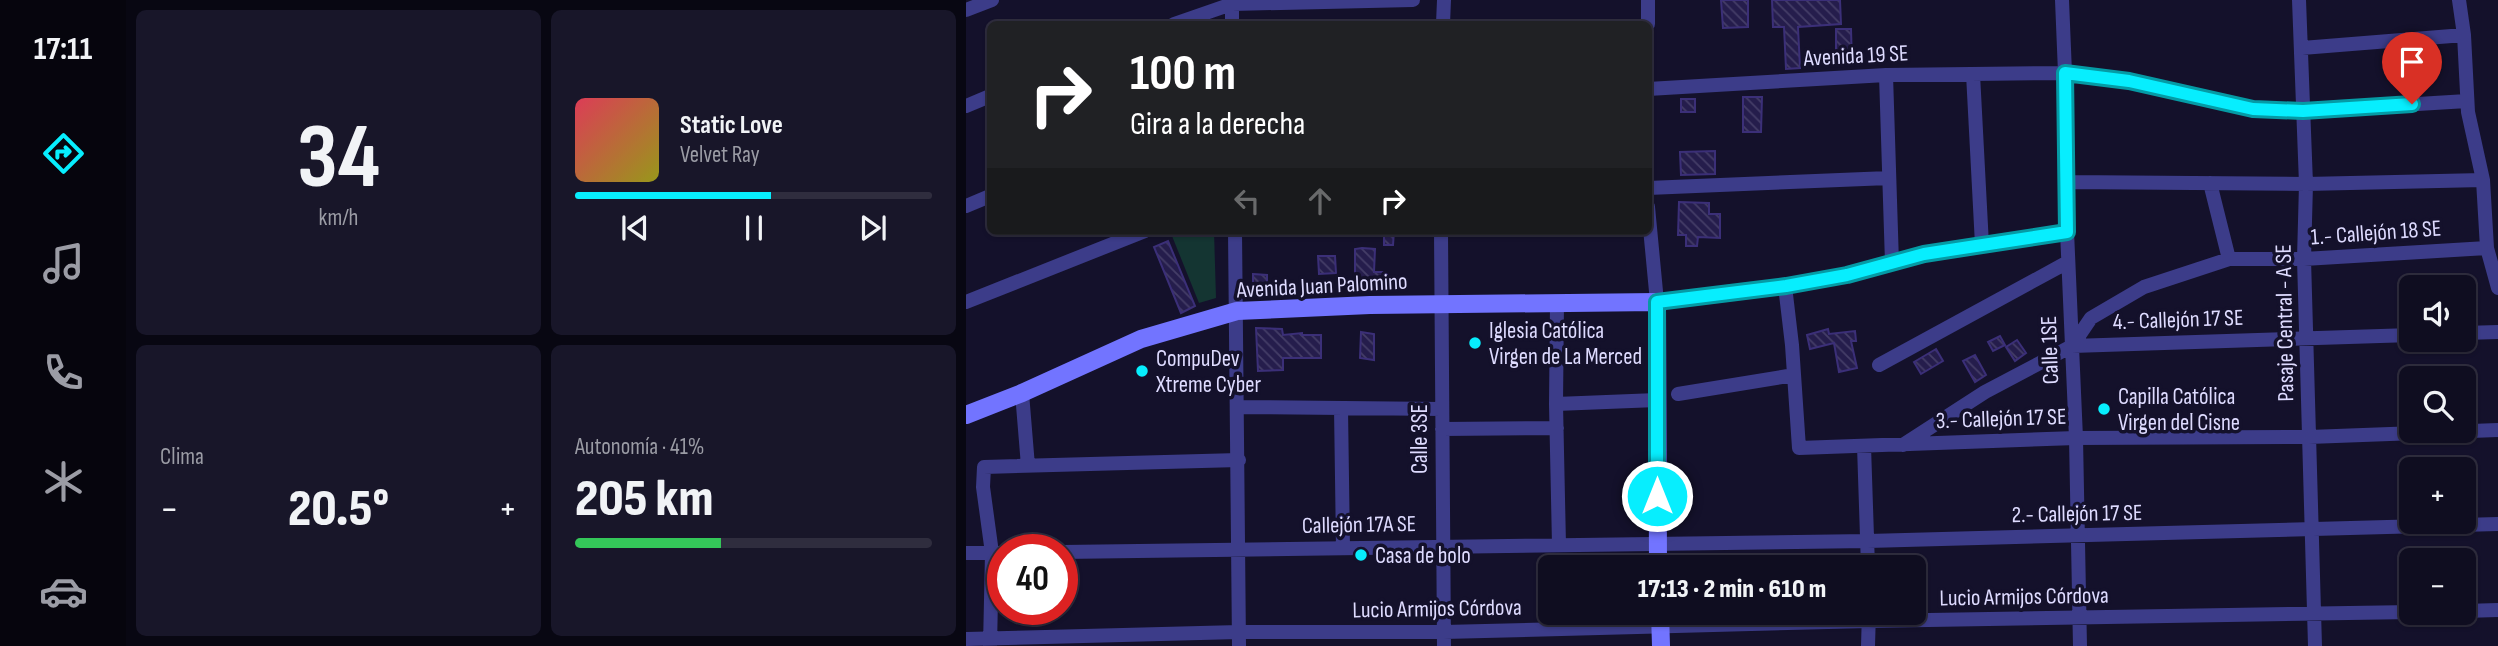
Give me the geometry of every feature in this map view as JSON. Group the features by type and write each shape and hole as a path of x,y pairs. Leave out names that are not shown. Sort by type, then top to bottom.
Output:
{"street":[{"path":"966,10 992,0"},
{"path":"1182,21 1232,2 1412,0"},
{"path":"1443,21 1444,0"},
{"path":"1648,0 1648,21"},
{"name":"Calle 1SE","path":"2062,0 2080,646"},
{"name":"Pasaje Central - A SE","path":"2299,0 2306,184 2304,259 2315,646"},
{"path":"2459,0 2464,35 2467,101 2483,180 2487,248 2498,288"},
{"path":"1232,2 1232,21"},
{"path":"2302,48 2464,35"},
{"name":"Avenida 19 SE","path":"1652,89 1886,75 2065,73 2129,81 2253,109 2303,111 2467,101"},
{"path":"1973,74 1982,245"},
{"path":"1886,75 1892,262"},
{"path":"966,106 987,97"},
{"path":"1652,188 1889,178"},
{"path":"2067,182 2306,184 2483,180"},
{"path":"2210,183 2229,259"},
{"path":"966,206 987,197"},
{"path":"1657,302 1786,286 1847,275 1924,254 2067,232"},
{"path":"966,302 1135,235"},
{"path":"1236,235 1239,639"},
{"name":"Calle 3SE","path":"1441,235 1444,639"},
{"path":"1651,235 1657,302 1657,555"},
{"name":"1.- Callejón 18 SE","path":"1903,445 1985,392 2072,346 2091,318 2144,287 2229,259 2304,259 2487,248"},
{"path":"1879,365 2068,262"},
{"path":"1678,394 1794,375 1786,286"},
{"name":"Avenida Juan Palomino","path":"966,415 1022,393 1141,339 1237,311 1370,305 1657,302"},
{"path":"1557,304 1559,545"},
{"path":"2476,333 2498,332"},
{"name":"4.- Callejón 17 SE","path":"2072,346 2399,335"},
{"name":"3.- Callejón 17 SE","path":"1794,375 1799,448 2076,438 2309,437 2498,430"},
{"path":"1022,393 1028,466"},
{"path":"1556,404 1657,400"},
{"path":"1237,407 1442,409"},
{"path":"1341,408 1343,548"},
{"path":"1442,429 1557,428"},
{"path":"1864,446 1868,555"},
{"path":"993,534 983,487 984,467 1239,460"},
{"name":"2.- Callejón 17 SE","path":"1657,544 2311,531 2498,524"},
{"name":"Callejón 17A SE","path":"1078,552 1657,544"},
{"path":"966,553 987,553"},
{"path":"2476,611 2498,610"},
{"name":"Lucio Armijos Córdova","path":"1926,617 2079,618 2399,612"},
{"path":"990,643 991,625"},
{"name":"Lucio Armijos Córdova","path":"966,639 990,643 1444,639 1595,625"},
{"path":"1660,625 1661,646"},
{"path":"1868,646 1869,625"}],"green space":[{"path":"1172,235 1214,235 1216,298 1199,303"}],"building":[{"path":"1721,0 1748,0 1748,27 1723,28"},
{"path":"1772,0 1840,0 1841,24 1798,27 1800,68 1786,69 1784,27 1773,27"},
{"path":"1836,29 1851,29 1852,63 1836,63"},
{"path":"1743,97 1762,97 1761,132 1743,132"},
{"path":"1681,99 1695,99 1695,112 1681,112"},
{"path":"1715,151 1715,174 1681,175 1680,152"},
{"path":"1679,202 1709,203 1709,214 1720,214 1720,238 1698,237 1697,246 1686,246 1686,235 1678,235"},
{"path":"1384,235 1394,235 1393,245 1384,245"},
{"path":"1168,241 1195,306 1181,313 1154,247"},
{"path":"1355,249 1375,249 1374,272 1387,272 1387,283 1355,284"},
{"path":"1318,256 1335,256 1336,273 1319,274"},
{"path":"1253,274 1267,275 1267,290 1253,290"},
{"path":"1256,328 1282,329 1283,335 1321,335 1321,358 1283,358 1283,370 1258,371"},
{"path":"1828,329 1829,334 1855,331 1856,341 1851,341 1857,368 1839,372 1834,343 1810,349 1807,335"},
{"path":"1361,332 1374,334 1374,360 1360,358"},
{"path":"2000,336 2005,345 1993,351 1988,342"},
{"path":"2017,340 2026,353 2015,361 2006,347"},
{"path":"1936,349 1943,361 1921,374 1914,362"},
{"path":"1975,355 1986,375 1975,382 1963,361"}],"place":[{"name":"Iglesia Católica Virgen de La Merced","path":"1475,343"},
{"name":"CompuDev Xtreme Cyber","path":"1142,371"},
{"name":"Capilla Católica Virgen del Cisne","path":"2104,409"},
{"name":"Casa de bolo","path":"1361,555"}],"route":[{"path":"1657,496 1657,302 1786,286 1847,275 1924,254 2067,232 2065,73 2129,81 2253,109 2303,111 2412,104"}]}
